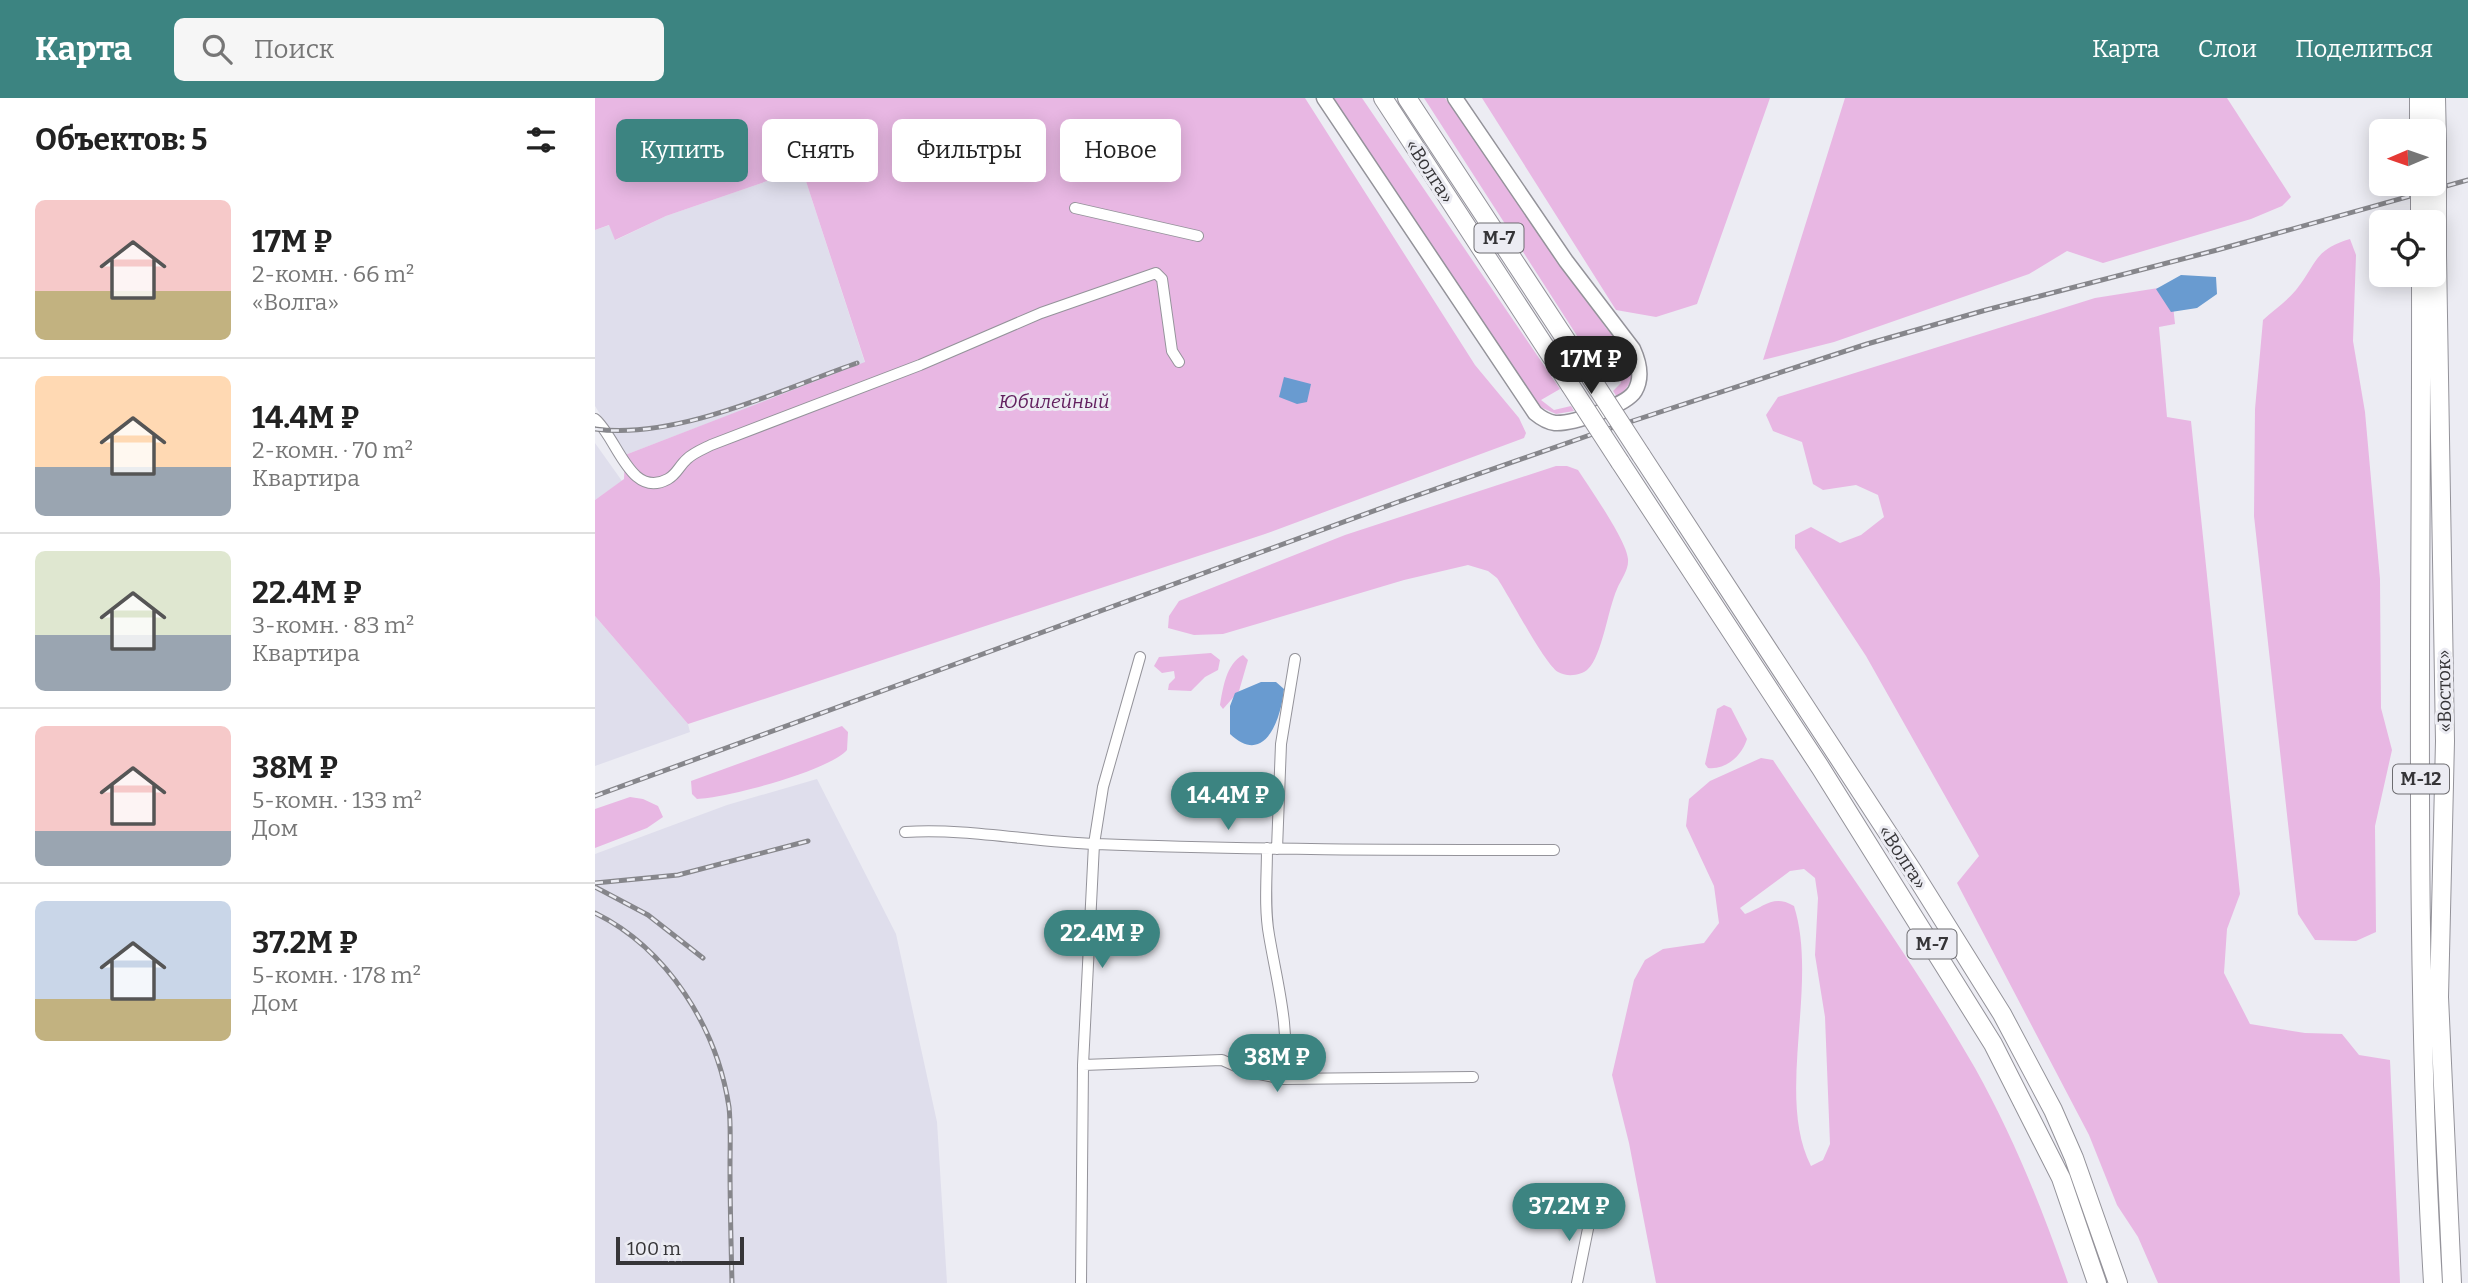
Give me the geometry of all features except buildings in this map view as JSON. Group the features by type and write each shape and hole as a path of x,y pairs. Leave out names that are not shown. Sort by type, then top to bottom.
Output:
{"highway":[{"name":"«Волга»","path":"1383,98 1820,767 1993,1044 2061,1178 2097,1283"},
{"name":"«Волга»","path":"1407,98 1905,859 2002,1013 2069,1146 2118,1283"},
{"path":"2419,98 2419,119"},
{"name":"«Восток»","path":"2436,98 2445,741 2439,998 2452,1283"},
{"name":"«Восток»","path":"2421,287 2422,675 2419,892 2423,1116 2433,1283"}],"main road":[{"path":"1324,98 1535,413 1546,421 1558,423 1619,404 1632,395 1639,382 1639,365 1633,349 1566,261 1455,98"}],"street":[{"path":"1075,208 1198,236"},
{"path":"595,419 632,474 648,483 664,481 675,474 687,458 711,444 920,365 1041,313 1156,273 1164,287 1171,351 1179,362"},
{"path":"1081,1283 1083,1065 1094,844 1110,755 1140,657"},
{"path":"1283,1079 1286,1059 1285,1031 1269,936 1272,848 1281,744 1295,659"},
{"path":"905,832 948,830 1094,844 1554,850"},
{"path":"1083,1065 1222,1060 1249,1072 1283,1079 1473,1077"},
{"path":"1577,1283 1592,1209"}],"shaded area":[{"path":"764,182 806,182 865,363 625,455 595,406 595,230 610,225 616,240 666,216"},
{"path":"595,443 622,481 595,500"},
{"path":"595,616 688,724 690,732 595,766"},
{"path":"817,779 896,934 937,1122 947,1283 595,1283 595,854 727,805"}],"green space":[{"name":"Юбилейный","path":"595,98 1305,98 1475,365 1519,418 1526,433 1524,438 1265,534 688,724 595,616 595,500 624,479 625,455 865,362 806,182 878,182 878,119 762,119 762,182 764,182 666,216 615,240 609,225 595,230"},
{"path":"1332,98 1362,98 1560,389 1541,400 1554,410 1571,406 1574,411 1556,414 1536,405"},
{"path":"1424,98 1445,98 1626,353 1632,371 1631,380 1617,397 1613,391 1621,383 1615,365 1601,373"},
{"path":"1482,98 1770,98 1697,304 1656,317 1616,310"},
{"path":"1845,98 2227,98 2291,197 2282,206 2251,219 2103,263 2067,251 2029,274 1834,342 1763,360"},
{"path":"2350,239 2356,255 2353,341 2365,412 2380,579 2381,708 2392,750 2375,826 2376,932 2356,941 2315,940 2298,914 2254,516 2255,409 2263,320 2292,294 2322,253"},
{"path":"2171,286 2175,324 2159,327 2167,417 2191,421 2240,894 2227,929 2224,973 2250,1024 2305,1033 2342,1034 2359,1055 2390,1060 2400,1283 2158,1283 2138,1237 2117,1205 2089,1135 1957,883 1979,856 1866,656 1795,548 1795,535 1811,527 1840,543 1861,535 1884,517 1878,495 1856,485 1823,490 1813,484 1802,442 1773,431 1766,415 1778,397 2095,298"},
{"path":"1556,466 1578,470 1615,527 1628,559 1597,654 1588,669 1581,673 1569,675 1558,672 1536,643 1497,578 1488,571 1468,565 1404,580 1223,634 1194,635 1168,628 1169,616 1179,601 1345,535"},
{"path":"1211,653 1220,660 1218,670 1205,677 1191,691 1168,690 1169,684 1175,678 1174,671 1162,673 1154,666 1159,657"},
{"path":"1243,655 1248,660 1239,691 1223,709 1220,705 1226,677 1233,664"},
{"path":"1724,705 1731,708 1747,739 1733,760 1721,767 1708,768 1705,764 1717,709"},
{"path":"842,726 848,732 847,750 820,766 776,782 730,794 697,799 692,794 691,781"},
{"path":"1761,758 1773,760 1902,951 1975,1068 2026,1174 2068,1283 1656,1283 1629,1143 1612,1075 1634,980 1645,960 1663,949 1704,943 1719,923 1714,886 1686,826 1689,799 1710,781","holes":["1804,869 1815,878 1818,898 1815,955 1825,1017 1830,1144 1823,1160 1811,1166 1801,1138 1797,1107 1796,1074 1802,970 1800,937 1794,906 1775,901 1745,914 1740,908 1790,871"]},
{"path":"630,797 658,806 663,817 647,828 595,848 595,809"}],"water":[{"path":"2181,275 2216,277 2217,294 2197,308 2171,312 2156,289"},
{"path":"1284,377 1311,384 1307,402 1297,404 1279,397"},
{"path":"1261,682 1276,682 1284,689 1279,713 1275,725 1262,742 1253,745 1242,743 1230,734 1230,706 1235,693"}],"railway":[{"path":"595,796 1398,502 1590,435 1867,344 2468,180"},
{"path":"595,429 627,430 694,420 762,399 857,363"},
{"path":"595,883 678,875 808,841"},
{"path":"595,887 648,915 703,958"},
{"path":"595,913 621,928 645,947 666,969 701,1020 713,1048 723,1077 730,1114 732,1283"}]}
